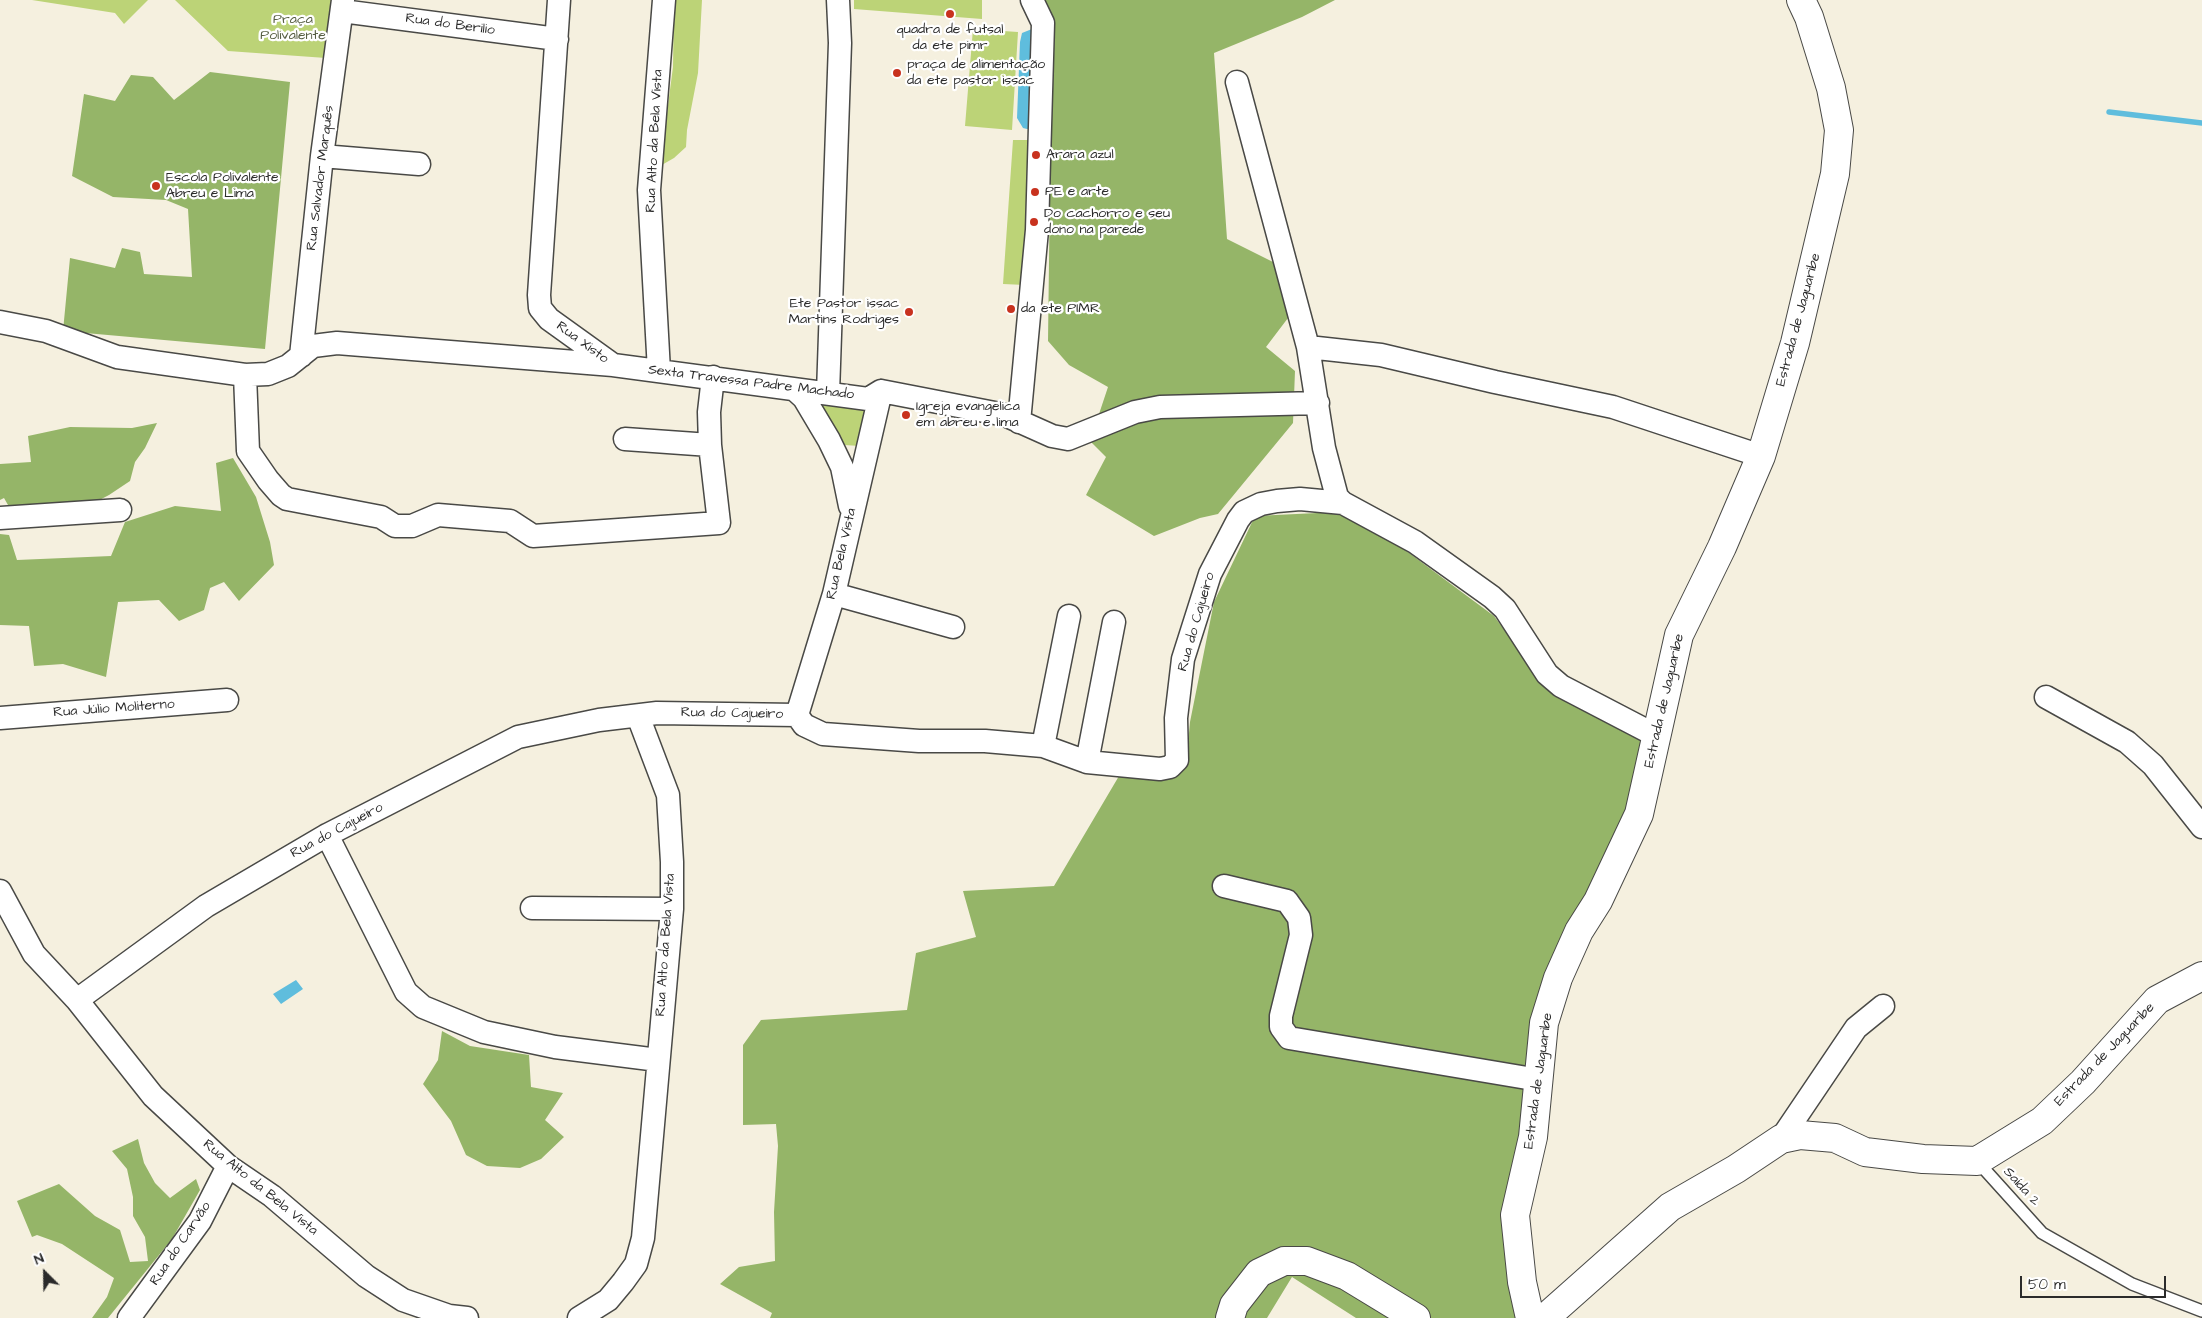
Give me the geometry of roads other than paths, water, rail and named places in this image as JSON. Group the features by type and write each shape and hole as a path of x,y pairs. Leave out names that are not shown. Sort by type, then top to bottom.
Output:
{"street":[{"path":"557,39 558,0"},
{"name":"Rua Alto da Bela Vista","path":"658,371 649,190 664,0"},
{"path":"828,393 840,43 838,0"},
{"path":"1012,418 1037,230 1043,23 1032,0"},
{"name":"Estrada de Jaguaribe","path":"1530,1318 1522,1282 1515,1215 1533,1137 1544,1023 1558,978 1579,932 1598,901 1639,814 1679,635 1722,547 1761,456 1795,343 1835,174 1839,130 1830,88 1809,17 1801,0"},
{"name":"Rua do Berilio","path":"343,5 557,39"},
{"name":"Rua Salvador Marquês","path":"301,356 322,156 343,5"},
{"name":"Rua Xisto","path":"557,39 539,296 540,308 549,319 613,365"},
{"path":"1237,82 1308,347 1324,448 1337,497 1342,504 1415,542 1492,597 1505,609 1547,674 1561,686 1656,736"},
{"path":"322,156 420,164"},
{"path":"0,322 46,331 117,357 245,375 268,374 288,366 301,356"},
{"name":"Rua Xisto","path":"301,356 313,346 337,342 613,365"},
{"path":"1308,347 1381,355 1613,407 1761,456"},
{"name":"Sexta Travessa Padre Machado","path":"613,365 868,399 881,391 1012,418 1052,436 1068,439 1135,412 1160,407 1318,404"},
{"path":"245,375 248,451 268,480 287,499 381,517 395,526 412,526 438,515 510,521 533,536 718,523 710,445 709,412 713,377"},
{"path":"794,389 804,398 829,440 842,467 851,515"},
{"name":"Rua Bela Vista","path":"797,715 834,594 881,391"},
{"path":"625,439 710,445"},
{"name":"Rua do Cajueiro","path":"77,1000 206,906 327,835 518,737 599,720 657,713 797,715 804,725 823,734 919,741 986,741 1042,746 1087,762 1160,769 1170,767 1177,760 1176,718 1184,659 1210,574 1238,520 1244,512 1261,504 1277,501 1300,499 1342,504"},
{"path":"0,518 120,510"},
{"path":"834,594 953,627"},
{"path":"1042,746 1069,616"},
{"path":"1087,762 1114,622"},
{"path":"2046,697 2126,742 2154,765 2202,826"},
{"name":"Rua Júlio Moliterno","path":"0,718 227,700"},
{"name":"Rua Alto da Bela Vista","path":"579,1318 608,1300 636,1264 643,1238 672,909 672,862 668,795 638,716"},
{"path":"327,835 406,992 423,1007 484,1032 555,1047 658,1060"},
{"path":"1224,886 1287,902 1299,918 1301,935 1280,1016 1281,1027 1289,1038 1539,1080"},
{"name":"Rua Alto da Bela Vista","path":"0,891 34,954 77,1000 153,1096 228,1166 272,1196 366,1276 403,1300 449,1316 467,1318"},
{"path":"532,908 672,909"},
{"name":"Estrada de Jaguaribe","path":"1977,1161 2042,1120 2083,1082 2157,1000 2202,976"},
{"path":"1781,1139 1856,1028 1883,1006"},
{"path":"1545,1318 1670,1207 1736,1169 1781,1139 1800,1135 1835,1138 1865,1152 1923,1159 1977,1161"},
{"name":"Rua do Carvão","path":"135,1316 200,1221 228,1166"},
{"path":"1230,1318 1234,1305 1259,1273 1284,1261 1307,1261 1346,1276 1416,1318"}],"lane":[{"name":"Saída 2","path":"1977,1161 2042,1234 2132,1284 2202,1311"}],"water":[{"path":"1034,30 1031,129 1027,129 1023,128 1017,118 1020,42 1022,33"},
{"path":"296,980 303,989 281,1004 273,994"}],"waterway":[{"path":"2109,112 2202,123"}],"place":[{"name":"quadra de futsal da ete pimr","path":"950,14"},
{"name":"praça de alimentação da ete pastor issac","path":"897,73"},
{"name":"Arara azul","path":"1036,155"},
{"name":"Escola Polivalente Abreu e Lima","path":"156,186"},
{"name":"PE e arte","path":"1035,192"},
{"name":"Do cachorro e seu dono na parede","path":"1034,222"},
{"name":"da ete PIMR","path":"1011,309"},
{"name":"Ete Pastor issac Martins Rodriges","path":"909,312"},
{"name":"Igreja evangelica em abreu e lima","path":"906,415"}],"park label":[{"name":"Praça Polivalente","path":"293,28"}]}
